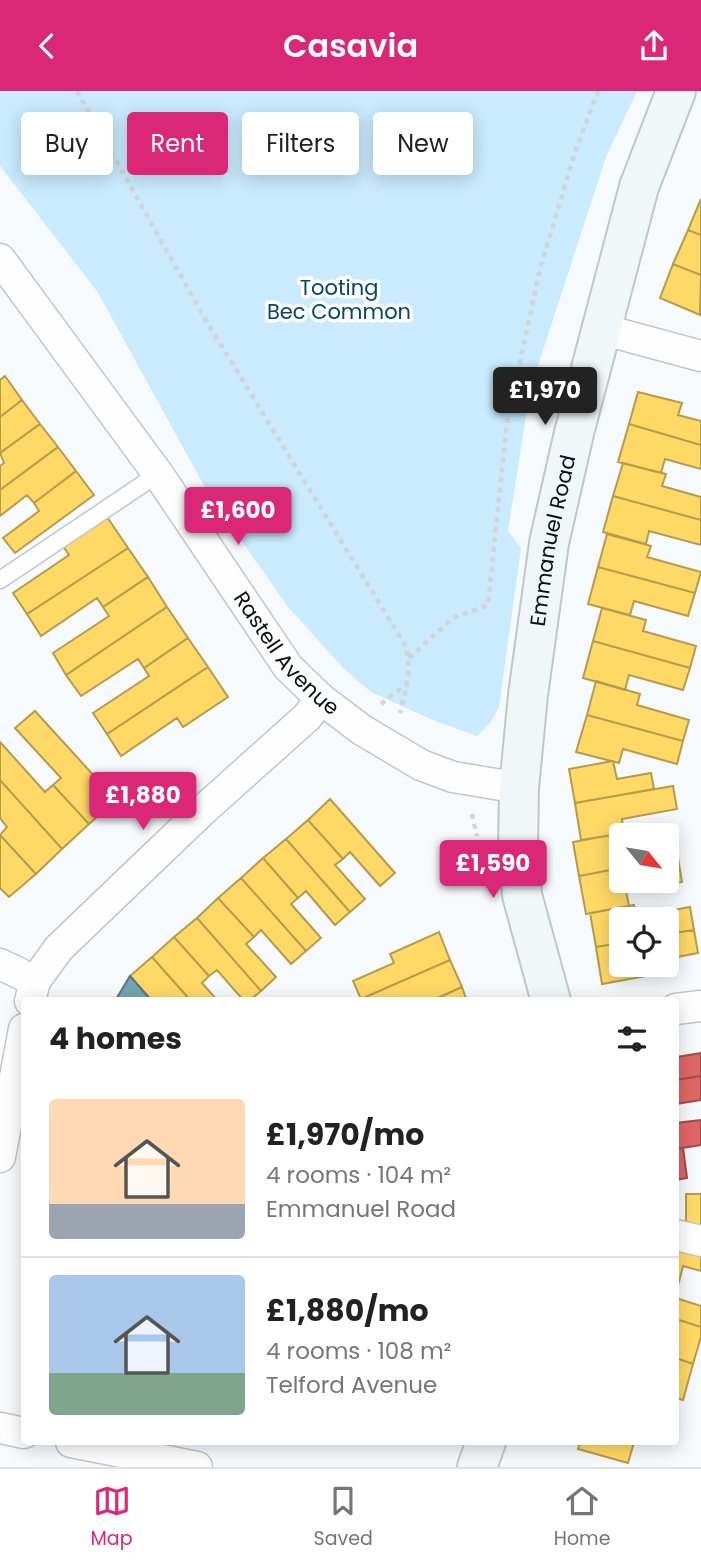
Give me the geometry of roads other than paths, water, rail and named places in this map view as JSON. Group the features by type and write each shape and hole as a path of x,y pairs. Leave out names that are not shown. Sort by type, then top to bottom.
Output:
{"street":[{"name":"Emmanuel Road","path":"550,997 523,895 518,852 519,788 528,695 549,543 639,187 676,91"},
{"name":"Rastell Avenue","path":"0,259 158,474 288,667 321,699 362,730 421,765 453,777 519,788"},
{"path":"601,329 701,356"},
{"path":"0,964 33,991 59,948 202,811 307,717 321,699"},
{"path":"679,1009 701,1006"},
{"path":"0,1157 21,1045"},
{"path":"679,1236 701,1241"},
{"path":"0,1428 21,1432"},
{"path":"86,1445 197,1467"},
{"path":"477,1467 484,1445"}],"lane":[{"path":"0,580 158,474"}],"park label":[{"name":"Tooting Bec Common","path":"339,300"}]}
